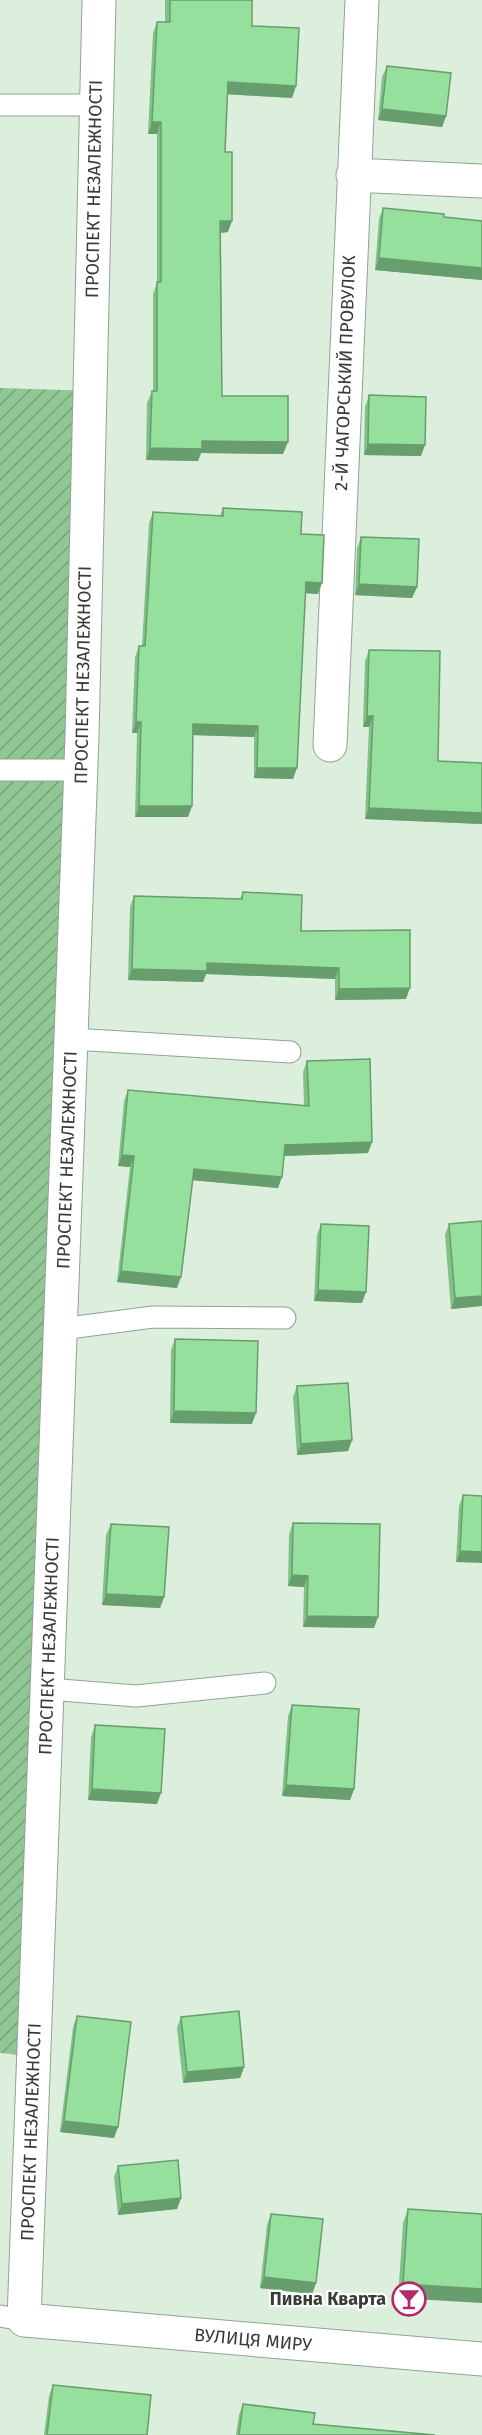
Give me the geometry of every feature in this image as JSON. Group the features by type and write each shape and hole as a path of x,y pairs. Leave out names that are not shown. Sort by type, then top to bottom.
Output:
{"street":[{"name":"ПРОСПЕКТ НЕЗАЛЕЖНОСТІ","path":"12,2318 48,1689 81,770 99,0"},
{"name":"2-Й ЧАГОРСЬКИЙ ПРОВУЛОК","path":"330,745 362,0"},
{"path":"353,175 482,181"},
{"name":"ВУЛИЦЯ МИРУ","path":"12,2318 482,2359"}],"lane":[{"path":"0,105 96,105"},
{"path":"0,770 81,770"},
{"path":"72,1039 290,1052"},
{"path":"61,1329 153,1317 285,1318"},
{"path":"48,1689 136,1695 265,1683"}],"green space":[{"path":"0,388 98,391 39,2057 0,2053"}],"building":[{"path":"170,0 252,0 252,26 299,28 296,86 228,82 225,152 232,152 232,221 220,221 222,396 288,396 288,442 202,441 202,449 150,448 152,391 157,391 157,282 161,282 161,122 152,122 157,22 170,22"},
{"path":"387,66 451,73 446,116 382,109"},
{"path":"383,208 444,214 444,217 482,221 482,268 379,258"},
{"path":"369,395 426,397 425,445 368,444"},
{"path":"223,508 302,512 301,534 324,535 322,583 306,582 297,768 257,768 258,726 193,724 192,806 139,806 141,722 136,722 139,646 145,646 153,512 223,516"},
{"path":"361,537 419,539 417,587 359,584"},
{"path":"369,650 440,651 438,761 482,763 482,813 369,808 373,716 367,716"},
{"path":"243,892 302,895 301,931 410,930 410,988 339,989 339,968 207,963 207,971 132,969 134,896 242,899"},
{"path":"370,1059 372,1142 285,1145 282,1177 194,1169 181,1277 121,1271 134,1156 122,1155 128,1090 309,1106 307,1061"},
{"path":"482,1221 482,1296 455,1298 449,1224"},
{"path":"321,1224 369,1226 366,1292 318,1290"},
{"path":"175,1339 258,1341 256,1413 174,1411"},
{"path":"348,1383 352,1440 301,1444 297,1386"},
{"path":"463,1495 482,1496 482,1552 460,1551"},
{"path":"293,1523 380,1524 378,1617 307,1616 308,1576 292,1575"},
{"path":"111,1524 169,1527 164,1597 106,1594"},
{"path":"292,1705 359,1709 354,1789 286,1785"},
{"path":"95,1725 165,1729 161,1793 92,1789"},
{"path":"239,2011 244,2067 187,2072 181,2017"},
{"path":"77,2016 131,2022 118,2127 64,2121"},
{"path":"178,2160 181,2198 122,2204 118,2166"},
{"path":"408,2209 482,2214 482,2289 403,2284"},
{"path":"271,2214 323,2219 316,2283 264,2277"},
{"path":"53,2385 151,2395 147,2435 47,2435"},
{"path":"243,2404 315,2413 313,2424 435,2435 239,2435"}],"place":[{"name":"Пивна Кварта","path":"409,2299"}]}
